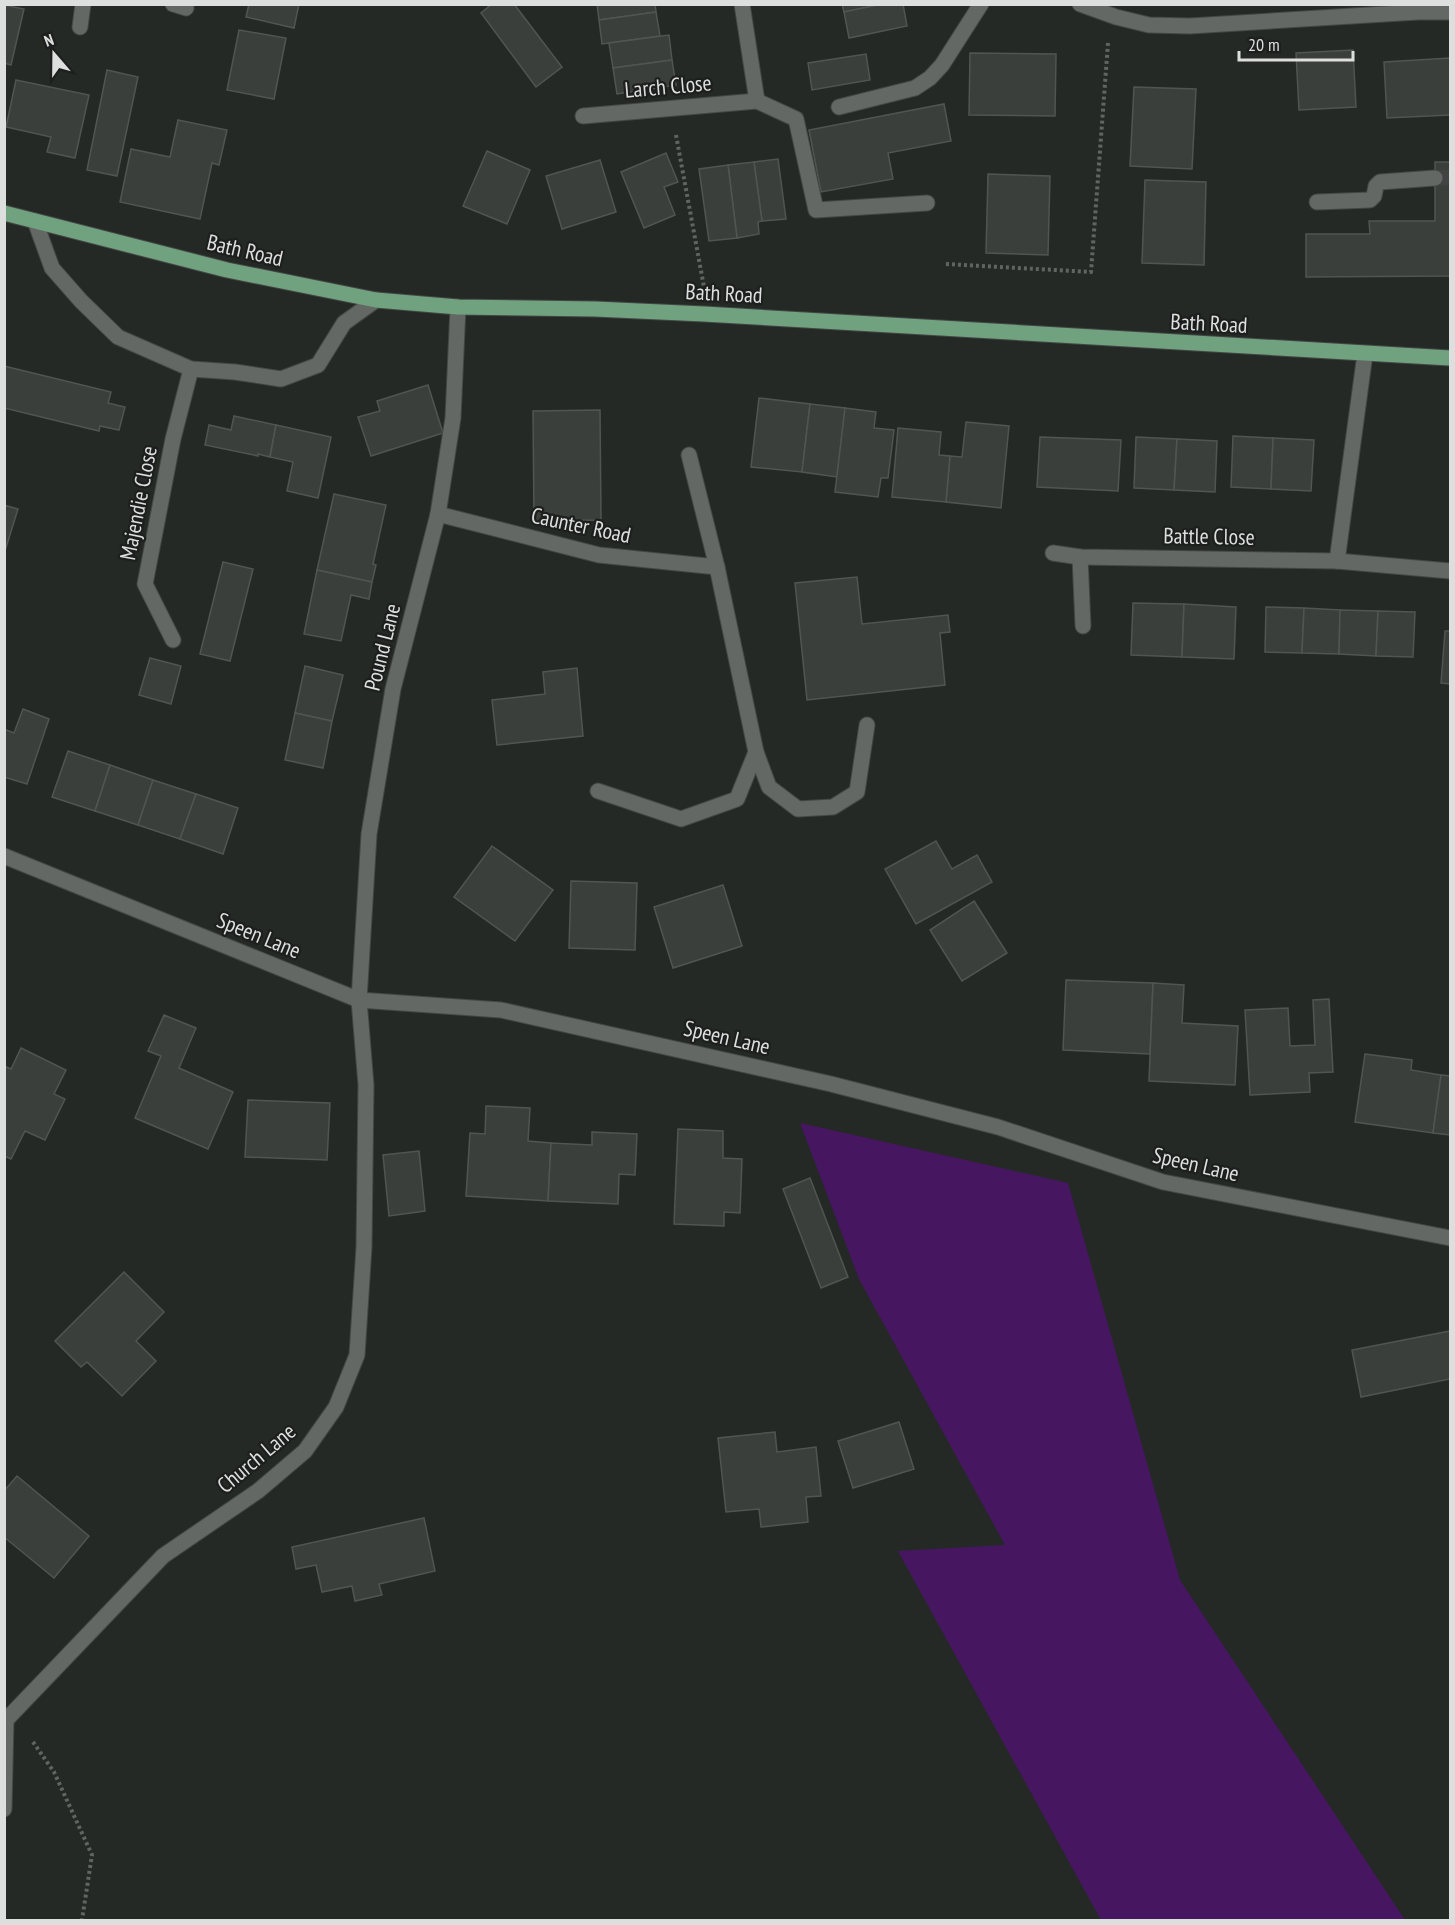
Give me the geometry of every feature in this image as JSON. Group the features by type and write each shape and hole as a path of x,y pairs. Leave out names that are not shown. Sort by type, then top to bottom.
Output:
{"main road":[{"name":"Bath Road","path":"4,213 227,270 376,300 458,307 538,307 704,314 1450,358"}],"street":[{"path":"80,27 83,4"},
{"path":"742,4 757,101 796,119 816,210 927,203"},
{"path":"839,107 915,88 930,78 942,64 981,4"},
{"path":"1080,4 1116,17 1149,24 1190,26 1417,8 1450,12"},
{"name":"Larch Close","path":"583,116 757,101"},
{"path":"1317,202 1370,200 1380,182 1434,178"},
{"path":"35,221 52,267 81,301 118,337 191,369 236,372 281,379 318,365 344,323 376,300"},
{"name":"Pound Lane","path":"359,1000 369,834 393,689 438,514 453,418 458,307"},
{"path":"1337,561 1365,354"},
{"name":"Majendie Close","path":"173,640 145,584 173,439 191,369"},
{"path":"689,455 717,567 756,752 769,787 798,809 834,807 857,792 867,725"},
{"name":"Caunter Road","path":"438,514 599,555 717,567"},
{"name":"Battle Close","path":"1053,554 1337,561 1450,571"},
{"path":"1080,556 1083,626"},
{"path":"598,791 681,819 737,799 756,752"},
{"name":"Speen Lane","path":"4,856 359,1000 501,1010 831,1084 998,1127 1163,1182 1450,1238"},
{"name":"Church Lane","path":"5,1721 163,1556 258,1491 305,1451 336,1407 357,1355 363,1257 366,1085 359,1000"},
{"path":"4,1809 5,1721"}],"path":[{"path":"946,264 1091,272 1108,41 1116,17"},
{"path":"671,108 706,293 704,314"},
{"path":"5,1721 19,1737 32,1739 54,1772 92,1856 82,1920"}],"shaded area":[{"path":"800,1123 1068,1183 1180,1580 1405,1920 1101,1920 898,1551 1005,1545 859,1279"}],"building":[{"path":"249,4 299,4 294,28 246,17"},
{"path":"492,4 514,4 562,67 536,87 481,13"},
{"path":"597,4 655,4 656,12 599,20"},
{"path":"842,4 882,4 844,12"},
{"path":"882,4 903,4 907,26 849,38 844,12"},
{"path":"4,5 24,9 11,65 4,63"},
{"path":"656,12 660,36 602,44 599,20"},
{"path":"239,30 286,38 274,99 227,90"},
{"path":"669,35 672,60 613,68 609,43"},
{"path":"1353,50 1356,107 1299,110 1296,53"},
{"path":"970,53 1056,54 1055,116 969,115"},
{"path":"866,54 870,80 812,90 808,63"},
{"path":"1450,58 1450,115 1387,118 1384,62"},
{"path":"672,60 676,85 617,94 613,68"},
{"path":"107,70 138,77 117,176 87,170"},
{"path":"16,80 89,95 75,158 47,152 51,137 6,127"},
{"path":"1134,87 1196,89 1192,169 1130,166"},
{"path":"944,104 951,141 888,153 893,179 821,192 809,130"},
{"path":"178,120 227,130 219,165 212,163 200,219 120,202 131,149 170,157"},
{"path":"487,151 530,170 507,224 463,206"},
{"path":"666,153 678,182 664,187 675,215 644,228 621,172"},
{"path":"778,159 786,219 762,221 754,162"},
{"path":"600,160 616,212 562,229 546,176"},
{"path":"754,162 762,221 758,222 759,234 737,238 728,165"},
{"path":"1435,162 1450,162 1450,276 1306,277 1306,234 1370,234 1369,221 1435,221"},
{"path":"728,165 737,238 709,241 699,169"},
{"path":"988,174 1050,176 1048,255 986,253"},
{"path":"1145,180 1206,182 1204,265 1142,263"},
{"path":"4,366 111,392 108,403 125,407 119,430 100,426 99,431 4,408"},
{"path":"428,385 443,433 371,456 358,417 380,411 377,401"},
{"path":"759,398 810,404 802,472 751,467"},
{"path":"810,404 845,408 837,477 802,472"},
{"path":"845,408 876,412 874,428 894,430 888,478 881,478 878,497 835,492"},
{"path":"600,410 601,520 534,521 533,411"},
{"path":"234,416 276,425 270,457 205,445 209,425 231,430"},
{"path":"966,422 1009,426 1001,508 946,502 950,456 962,457"},
{"path":"276,425 331,437 318,498 287,491 293,462 270,457"},
{"path":"898,428 941,432 939,455 950,456 946,502 892,497"},
{"path":"1233,436 1273,438 1271,489 1231,487"},
{"path":"1040,437 1121,440 1118,491 1037,487"},
{"path":"1136,437 1177,439 1174,490 1134,488"},
{"path":"1273,438 1314,440 1311,491 1271,489"},
{"path":"1177,439 1217,441 1215,492 1174,490"},
{"path":"334,494 386,505 373,564 376,565 372,582 317,570"},
{"path":"4,505 18,509 4,554"},
{"path":"223,562 253,569 230,661 200,654"},
{"path":"317,570 372,582 369,599 351,595 341,641 304,634"},
{"path":"857,577 862,624 948,615 950,632 940,633 945,685 807,700 795,583"},
{"path":"1133,603 1184,604 1182,657 1131,655"},
{"path":"1184,604 1236,607 1234,659 1182,657"},
{"path":"1266,607 1304,608 1302,653 1265,652"},
{"path":"1304,608 1340,610 1339,654 1302,653"},
{"path":"1340,610 1378,611 1376,656 1339,654"},
{"path":"1378,611 1415,612 1413,657 1376,656"},
{"path":"1445,631 1450,631 1450,684 1441,683"},
{"path":"150,658 181,666 171,704 139,695"},
{"path":"305,666 343,675 332,721 295,713"},
{"path":"577,668 583,736 497,745 492,700 545,694 543,672"},
{"path":"23,709 49,719 27,784 4,777 4,729 14,733"},
{"path":"295,713 332,721 323,768 285,760"},
{"path":"68,751 110,765 95,811 52,797"},
{"path":"110,765 153,780 138,825 95,811"},
{"path":"153,780 196,794 180,839 138,825"},
{"path":"196,794 238,808 223,854 180,839"},
{"path":"936,841 952,869 977,855 992,882 916,924 885,869"},
{"path":"492,846 553,890 515,941 454,897"},
{"path":"571,881 637,883 635,950 569,948"},
{"path":"723,885 742,946 673,968 654,907"},
{"path":"974,901 1007,953 962,981 930,930"},
{"path":"1066,980 1153,983 1150,1054 1063,1050"},
{"path":"1153,983 1184,985 1182,1023 1238,1026 1235,1085 1149,1081"},
{"path":"1329,999 1333,1072 1309,1073 1310,1092 1250,1095 1245,1010 1288,1008 1290,1046 1315,1045 1313,1000"},
{"path":"164,1015 196,1028 179,1068 233,1092 208,1149 135,1118 161,1056 148,1051"},
{"path":"21,1048 66,1070 54,1094 65,1099 45,1140 25,1131 11,1159 4,1156 4,1066 11,1069"},
{"path":"1365,1054 1412,1060 1411,1070 1441,1075 1433,1133 1355,1122"},
{"path":"1441,1075 1450,1076 1450,1135 1433,1133"},
{"path":"248,1100 330,1103 327,1160 245,1157"},
{"path":"486,1106 530,1108 528,1141 551,1143 548,1201 466,1196 470,1133 485,1134"},
{"path":"678,1129 723,1131 723,1158 742,1159 740,1213 724,1212 724,1226 674,1224"},
{"path":"592,1132 637,1134 635,1175 619,1174 618,1204 548,1201 551,1143 592,1145"},
{"path":"419,1151 425,1211 389,1216 383,1155"},
{"path":"810,1178 848,1277 821,1288 783,1189"},
{"path":"124,1272 164,1312 136,1341 156,1361 122,1396 87,1362 81,1367 55,1341"},
{"path":"1450,1331 1450,1379 1361,1397 1352,1350"},
{"path":"899,1422 914,1469 853,1488 838,1441"},
{"path":"775,1432 777,1452 816,1447 821,1496 806,1497 808,1522 761,1527 759,1509 726,1512 718,1438"},
{"path":"17,1476 89,1536 54,1578 4,1537 4,1491"},
{"path":"424,1518 435,1571 379,1584 382,1595 355,1601 352,1586 322,1592 316,1565 296,1569 292,1547"}],"tunnel":[{"path":"1435,178 1450,177"}]}
